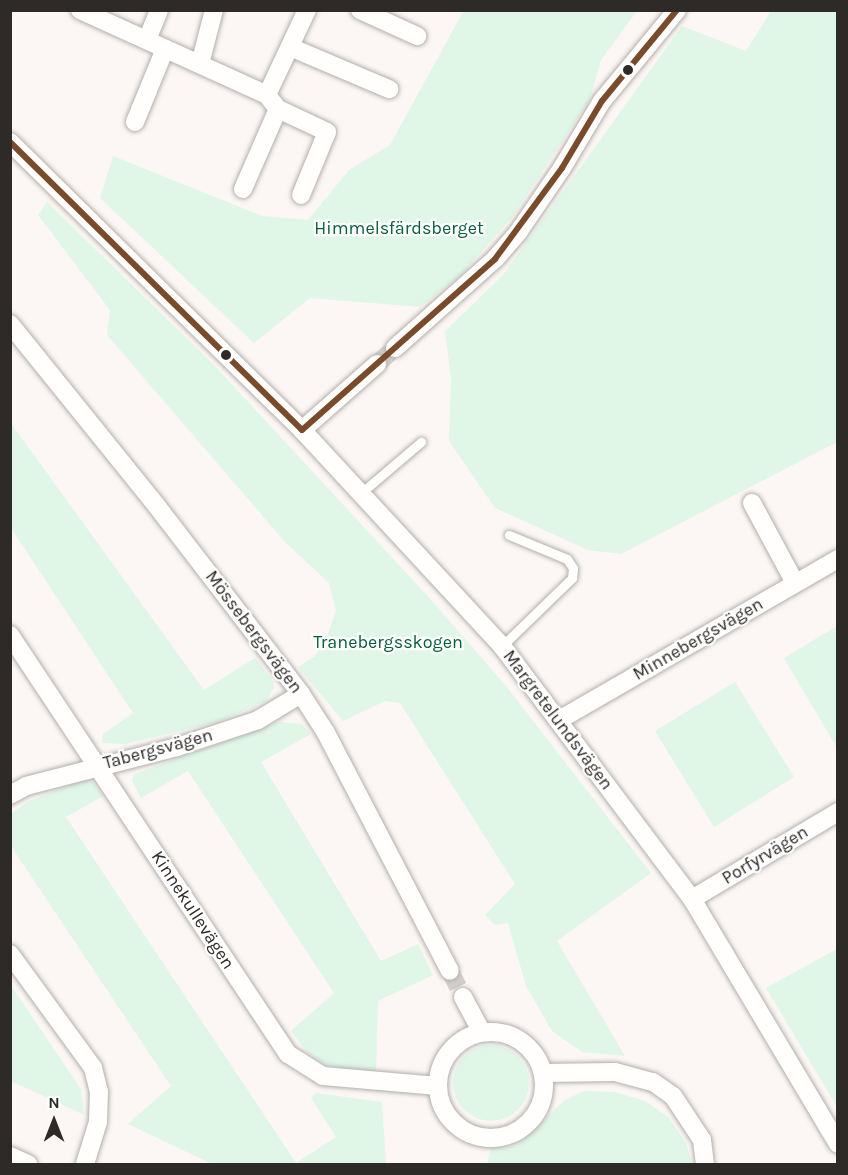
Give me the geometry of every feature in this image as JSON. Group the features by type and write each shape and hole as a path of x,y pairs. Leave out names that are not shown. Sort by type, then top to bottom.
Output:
{"street":[{"path":"147,40 159,10"},
{"path":"200,64 214,10"},
{"path":"243,189 290,47 307,10"},
{"path":"360,10 417,36"},
{"path":"395,348 495,259 519,231 562,168 602,101 677,10"},
{"path":"83,11 200,64 327,132 301,195"},
{"path":"290,47 389,89"},
{"path":"135,122 165,49"},
{"name":"Margretelundsvägen","path":"10,142 302,430 502,646 692,899 837,1144"},
{"name":"Mössebergsvägen","path":"10,324 156,505 301,694 326,733 450,971"},
{"path":"302,430 377,364"},
{"path":"752,503 795,584"},
{"name":"Minnebergsvägen","path":"559,720 837,559"},
{"name":"Kinnekullevägen","path":"10,635 288,1054 324,1076 438,1086"},
{"name":"Tabergsvägen","path":"10,795 26,786 98,765 177,747 258,720 301,694"},
{"name":"Porfyrvägen","path":"692,899 837,812"},
{"path":"10,954 93,1068 99,1092 98,1122 85,1164"},
{"path":"463,997 482,1032"},
{"path":"482,1032 514,1036 538,1058 544,1073 541,1106 520,1131 504,1137 488,1139 458,1127 444,1109 438,1086 440,1071 455,1046 482,1032"},
{"path":"544,1073 615,1072 653,1082 673,1096 702,1140 705,1164"},
{"path":"10,1156 28,1164"}],"lane":[{"path":"361,494 421,442"},
{"path":"502,646 572,578 573,568 567,559 509,535"}],"green space":[{"name":"Himmelsfärdsberget","path":"464,10 637,11 601,60 590,99 513,216 462,274 420,307 310,298 254,343 100,198 113,156 262,216 308,220 349,170 390,145"},
{"path":"771,11 837,11 837,442 621,554 588,550 495,508 449,441 451,378 445,331 503,275 682,26 746,51"},
{"name":"Tranebergsskogen","path":"47,202 216,367 433,602 506,686 651,873 557,941 625,1056 582,1052 552,1031 526,986 508,923 495,925 485,915 515,884 400,703 385,701 343,721 298,667 315,656 327,636 336,611 329,583 285,542 107,335 110,310 38,215"},
{"path":"10,422 204,690 255,658 273,680 274,688 266,701 218,722 125,744 102,743 103,734 133,713 11,528"},
{"path":"837,626 837,748 784,658"},
{"path":"735,682 794,777 714,827 655,731"},
{"path":"280,722 301,724 311,734 261,762 381,961 418,944 433,975 378,1001 376,1072 348,1071 325,1064 307,1052 291,1031 334,993 188,771 141,798 132,781 134,774"},
{"path":"84,779 93,782 103,796 66,817 296,1163 336,1137 311,1098 316,1093 382,1102 386,1164 212,1164 128,1124 171,1086 11,846 10,814 29,801"},
{"path":"837,949 837,1107 766,988"},
{"path":"10,984 81,1089 84,1115 11,1081"},
{"path":"491,1045 505,1048 518,1056 526,1069 529,1083 526,1097 518,1110 505,1118 491,1121 477,1118 464,1110 456,1097 453,1083 456,1069 464,1056 477,1048"},
{"path":"584,1091 615,1092 645,1101 668,1117 686,1143 692,1164 487,1164 491,1148 516,1146 565,1100"}],"tunnel":[{"path":"377,364 395,348"},
{"path":"450,971 463,997"}],"transit line":[{"path":"10,142 302,430 495,259 562,168 602,101 677,10"}]}
